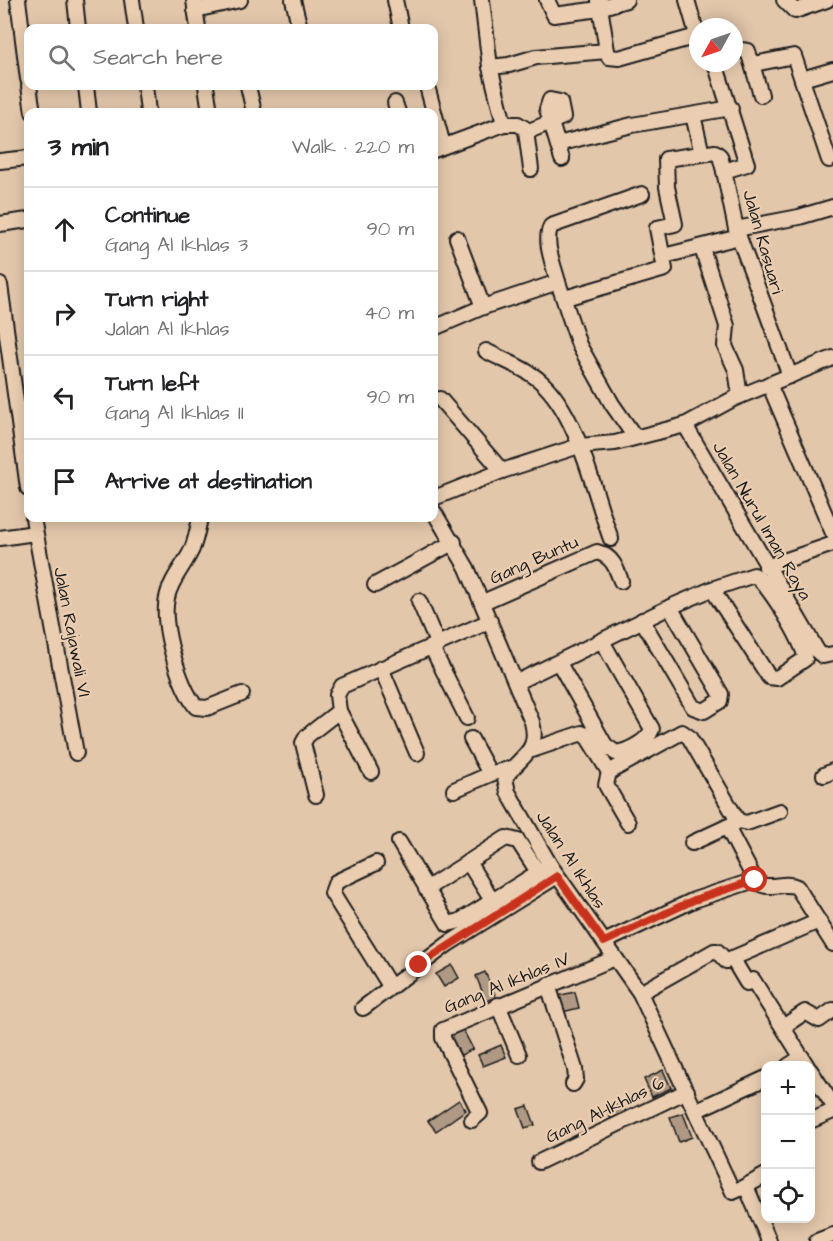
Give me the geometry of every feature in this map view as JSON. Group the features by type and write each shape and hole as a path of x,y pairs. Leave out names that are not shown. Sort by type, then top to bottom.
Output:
{"street":[{"path":"18,0 24,47"},
{"path":"75,0 78,24"},
{"path":"132,0 135,24"},
{"path":"197,24 194,5 240,0"},
{"path":"292,0 299,24"},
{"path":"395,0 400,24"},
{"path":"482,0 490,67 504,124"},
{"path":"547,0 554,15 626,0"},
{"path":"687,0 692,18"},
{"path":"784,0 795,11 828,0"},
{"path":"600,4 609,57 619,58 689,39"},
{"path":"743,50 748,51 754,64 761,95"},
{"path":"490,67 501,67 536,57 607,51"},
{"path":"754,64 794,56 827,161"},
{"path":"802,79 833,70"},
{"name":"Jalan Kasuari","path":"718,72 747,164 724,171 738,233 790,376"},
{"path":"30,90 32,108"},
{"path":"86,90 89,108"},
{"path":"145,90 148,108"},
{"path":"207,90 209,108"},
{"path":"249,90 253,108"},
{"path":"428,90 431,108"},
{"path":"558,144 601,132 731,108"},
{"path":"693,115 702,154"},
{"path":"526,130 551,123 562,159"},
{"path":"438,147 504,124 518,124 526,130 531,169"},
{"path":"565,298 663,270 664,256 657,228 675,224 667,187 666,159 717,153 724,171"},
{"path":"0,161 24,158"},
{"path":"635,437 612,404 579,345 558,282 548,235 551,226 642,194"},
{"path":"664,256 702,248 738,233 833,207"},
{"path":"0,224 24,221"},
{"path":"457,238 483,307"},
{"path":"702,248 727,326 725,346 736,370 740,396"},
{"path":"438,326 483,307 558,282"},
{"path":"0,285 24,459"},
{"path":"486,351 538,379 555,397 579,446 611,539"},
{"path":"438,496 502,471 579,446 615,443 685,425 740,396 833,358"},
{"path":"769,384 833,533"},
{"path":"441,399 502,471"},
{"name":"Jalan Nurul Iman Raya","path":"685,425 766,567 818,652 823,656 833,654"},
{"path":"438,518 454,542 483,602 517,682 535,731 532,750"},
{"name":"Jalan Rajawali VI","path":"34,522 76,753"},
{"path":"199,522 192,549 167,596 166,615 172,650 190,699 196,707 207,708 242,694"},
{"path":"0,538 35,533"},
{"path":"375,585 454,542"},
{"path":"766,567 833,544"},
{"name":"Gang Buntu","path":"483,602 597,552 611,561 621,581"},
{"path":"517,682 670,607 712,589 748,576 759,577 804,648 805,660 777,678 769,678 712,589"},
{"path":"419,601 435,646 467,718"},
{"path":"642,620 693,707 704,711 720,701 721,694 670,607"},
{"path":"371,772 339,711 337,695 342,686 490,621"},
{"path":"559,663 605,745 616,753 623,752 647,737 652,729 602,641"},
{"path":"381,668 417,753"},
{"path":"316,795 303,743 307,736 339,711"},
{"path":"454,790 490,774 512,768 532,750 582,733 588,738 609,772 606,785 628,823"},
{"path":"609,772 677,733 685,733 732,824 755,880 766,887 792,884 796,887 833,944"},
{"path":"471,739 490,774"},
{"name":"Jalan Al Ikhlas","path":"512,768 505,778 508,792 548,871 604,942 640,993 697,1110 733,1192 746,1186"},
{"path":"692,843 732,824 747,823 780,811"},
{"path":"426,889 511,838 518,841 548,871"},
{"path":"399,842 448,924 455,924 548,871"},
{"path":"468,862 493,902"},
{"path":"376,863 336,882 332,893 390,986"},
{"path":"363,1008 548,871"},
{"path":"604,942 694,900 755,880"},
{"path":"640,993 714,951 717,951 724,961 819,921"},
{"name":"Gang Al Ikhlas IV","path":"472,1120 480,1113 441,1032 498,1005 615,958"},
{"path":"732,958 747,983 753,980 805,1061"},
{"path":"548,985 574,1069 576,1079 573,1084"},
{"path":"498,1005 519,1055"},
{"path":"783,1027 804,1012 819,1020 833,1010"},
{"path":"815,1078 833,1105"},
{"path":"697,1110 761,1080"},
{"name":"Gang Al-Ikhlas 6","path":"539,1162 687,1091"},
{"path":"815,1119 833,1111"},
{"path":"761,1177 746,1186 769,1241"},
{"path":"817,1241 833,1234"}],"building":[{"path":"452,965 459,978 444,987 436,974"},
{"path":"485,972 496,997 486,1001 476,976"},
{"path":"575,992 579,1008 562,1012 557,996"},
{"path":"460,1024 473,1049 459,1056 445,1031"},
{"path":"501,1045 506,1057 483,1066 478,1055"},
{"path":"663,1070 671,1088 652,1097 644,1079"},
{"path":"459,1100 466,1110 436,1131 428,1121"},
{"path":"622,1103 628,1117 612,1122 607,1109"},
{"path":"528,1106 535,1125 525,1128 518,1109"},
{"path":"683,1113 692,1137 679,1142 670,1117"}],"route":[{"path":"419,965 448,944 557,876 604,942 694,900 755,880"}]}
